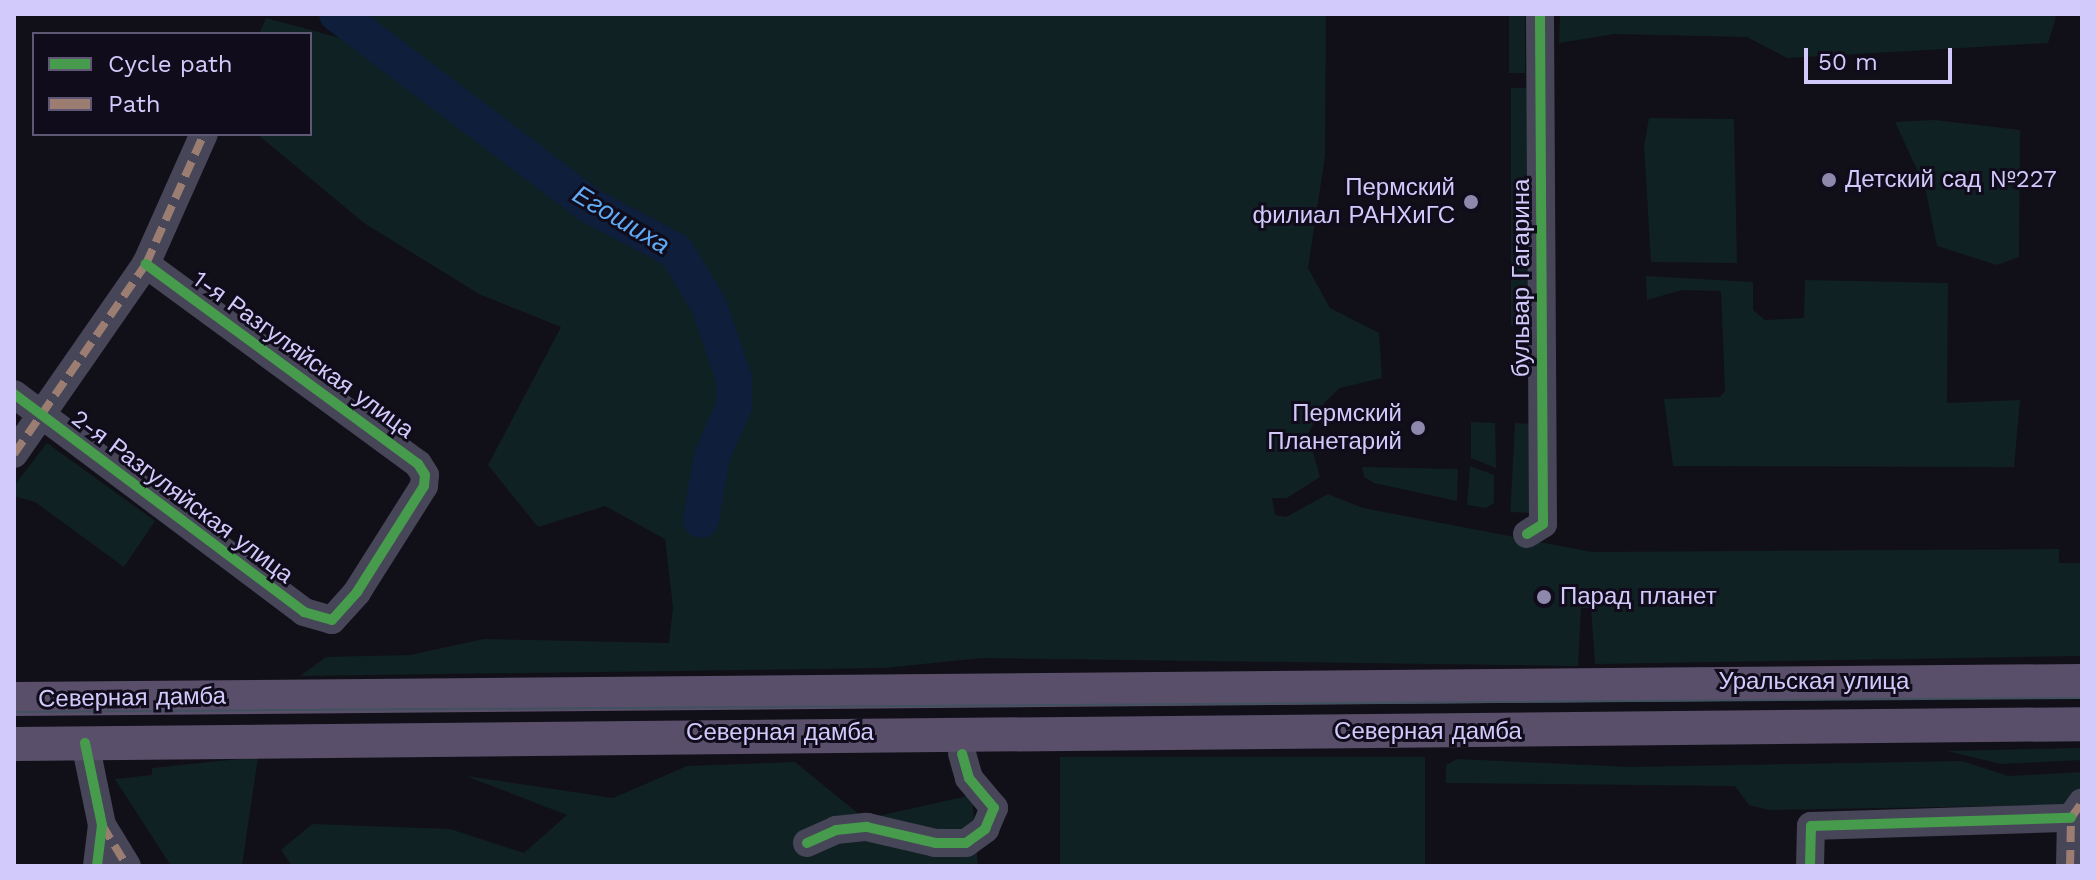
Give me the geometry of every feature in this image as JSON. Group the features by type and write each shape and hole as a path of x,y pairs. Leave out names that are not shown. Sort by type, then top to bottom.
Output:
{"main road":[{"name":"Уральская улица","path":"1546,684 2082,681"},
{"name":"Северная дамба","path":"14,699 1546,684"},
{"name":"Уральская улица","path":"1547,732 2082,724"},
{"name":"Северная дамба","path":"14,744 932,732 1547,732"}],"street":[{"name":"бульвар Гагарина","path":"1527,534 1543,524 1540,14"},
{"path":"14,454 146,264 203,136"},
{"name":"1-я Разгуляйская улица","path":"146,264 418,464 424,486 357,592 332,620"},
{"name":"2-я Разгуляйская улица","path":"14,394 304,612 332,620"},
{"path":"85,743 102,825 97,866"},
{"path":"807,843 836,830 867,827 935,843 966,843 985,829 994,808 969,778 962,754"},
{"path":"1810,866 1811,826 2076,810 2070,866"},
{"path":"102,825 127,866"}],"shaded area":[{"path":"356,14 1326,14 1325,156 1308,268 1330,308 1379,333 1382,378 1340,388 1325,402 1308,434 1320,477 1287,498 1272,498 1275,515 1286,517 1328,494 1363,508 1592,552 2059,549 2059,563 2082,563 2082,656 1595,664 1591,608 1581,608 1578,666 982,658 884,668 300,676 326,657 410,655 484,639 669,643 673,607 665,539 605,506 538,527 488,465 561,327 479,294 364,223 259,136 312,136 312,32 260,32 266,18 340,38"},
{"path":"1509,14 1525,14 1525,73 1509,73"},
{"path":"1560,14 2050,14 2056,17 2048,43 1787,58 1747,37 1614,34 1559,43"},
{"path":"1511,88 1527,88 1527,326 1511,326"},
{"path":"1649,118 1734,119 1737,263 1651,262 1644,146"},
{"path":"1935,120 2020,130 2019,257 1997,265 1937,246 1925,187 1895,122"},
{"path":"1646,276 1753,282 1753,310 1765,320 1804,318 1805,280 1948,283 1947,403 2020,400 2014,467 1673,466 1664,399 1720,397 1725,391 1721,291 1682,290 1647,300"},
{"path":"1471,422 1495,423 1496,468 1471,458"},
{"path":"1515,423 1535,424 1530,513 1510,512"},
{"path":"47,443 155,521 124,567 35,502 14,496 14,486"},
{"path":"1470,466 1494,475 1494,503 1486,508 1467,505"},
{"path":"1362,467 1458,469 1457,501 1374,483 1364,477"},
{"path":"2082,748 2082,760 2001,764 1947,751"},
{"path":"258,757 242,866 171,866 115,779 152,775 152,768"},
{"path":"1060,757 1425,757 1425,866 1060,866"},
{"path":"1457,759 1629,767 1962,761 2008,776 2082,772 2082,789 2071,805 1769,810 1749,805 1735,786 1446,783 1446,765"},
{"path":"795,762 865,819 972,795 978,866 292,866 281,850 312,824 450,829 524,853 567,815 466,776 613,798 687,766"}],"waterway":[{"name":"Егошиха","path":"337,14 591,206 676,251 709,305 734,379 734,406 712,456 701,520"}],"tram line":[{"path":"14,712 2082,698"}],"marked path":[{"path":"14,454 146,264 203,136"},
{"path":"2070,866 2071,818 2082,802"},
{"path":"102,825 127,866"}],"cycle path":[{"path":"1527,534 1543,524 1540,14"},
{"path":"14,394 304,612 332,620 357,592 424,486 425,475 418,464 146,264"},
{"path":"85,743 102,825 97,866"},
{"path":"807,843 836,830 867,827 935,843 966,843 985,829 994,808 969,778 962,754"},
{"path":"1810,866 1811,826 2071,818"}],"place":[{"name":"Детский сад №227","path":"1829,180"},
{"name":"Пермский филиал РАНХиГС","path":"1471,202"},
{"name":"Пермский Планетарий","path":"1418,428"},
{"name":"Парад планет","path":"1544,597"}]}
